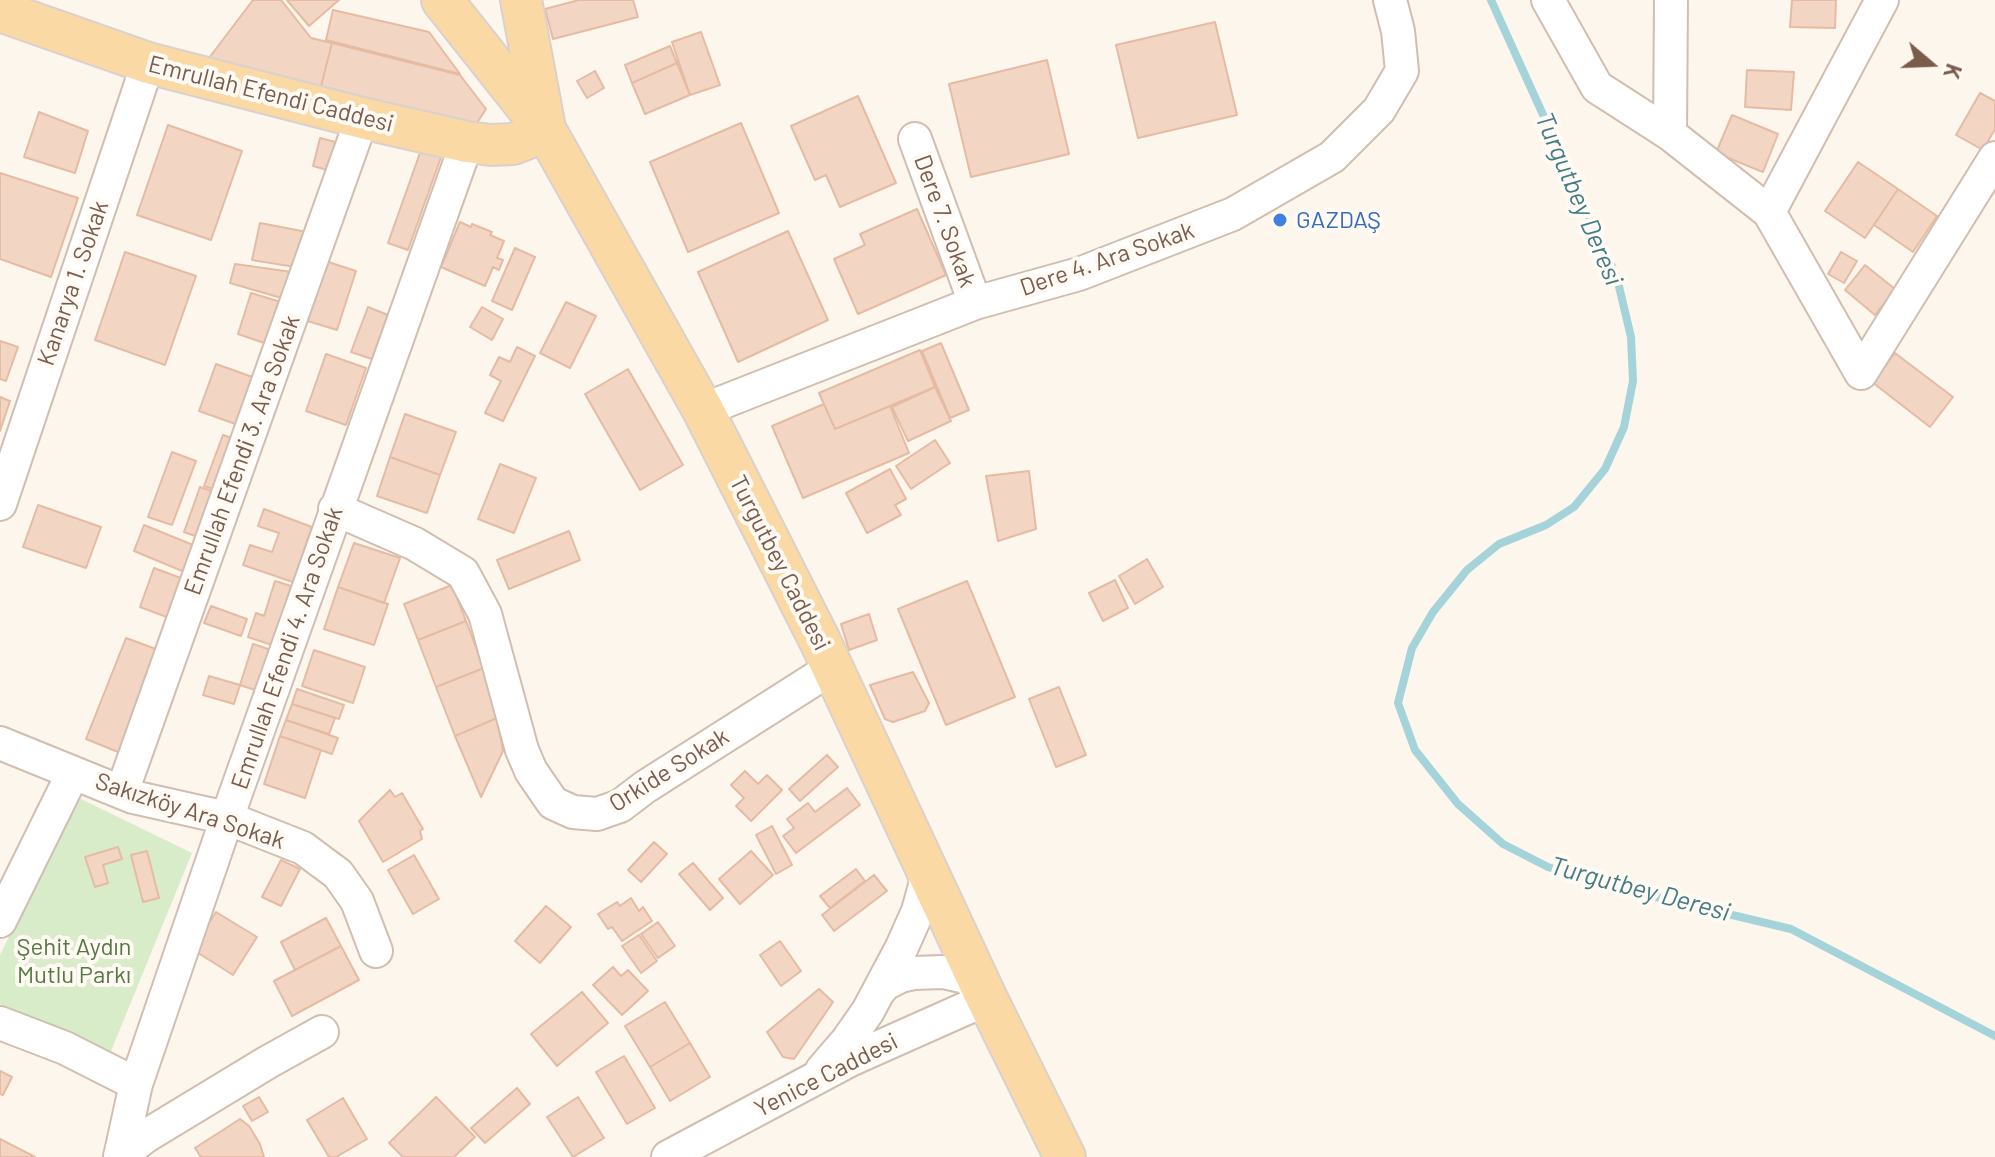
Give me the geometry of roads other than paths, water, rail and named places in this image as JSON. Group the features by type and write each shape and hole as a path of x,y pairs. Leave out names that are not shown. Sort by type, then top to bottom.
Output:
{"main road":[{"name":"Turgutbey Caddesi","path":"442,0 546,131 703,410 832,668 987,999 1065,1157"},
{"path":"521,0 546,131"},
{"name":"Emrullah Efendi Caddesi","path":"0,11 148,63 467,142 513,144 546,131"}],"street":[{"name":"Dere 4. Ara Sokak","path":"703,410 975,303 1079,274 1233,214 1332,157 1379,110 1402,71 1398,31 1390,0"},
{"path":"1548,0 1597,87 1670,134 1769,212 1861,373 1995,158"},
{"path":"1670,134 1671,0"},
{"path":"1769,212 1882,0"},
{"name":"Kanarya 1. Sokak","path":"0,504 148,63"},
{"name":"Emrullah Efendi 3. Ara Sokak","path":"122,792 362,118"},
{"name":"Dere 7. Sokak","path":"915,139 975,303"},
{"name":"Emrullah Efendi 4. Ara Sokak","path":"120,1156 136,1084 227,818 467,142"},
{"name":"Orkide Sokak","path":"335,509 415,544 463,573 485,614 522,750 531,771 553,803 573,812 597,814 620,806 832,668"},
{"name":"Sakızköy Ara Sokak","path":"0,743 133,797 227,818 303,848 338,874 357,901 376,951"},
{"path":"0,921 73,773"},
{"path":"815,1078 847,1041 879,991 910,930 926,882 920,857"},
{"path":"879,991 885,984 901,976 943,972 965,977 987,999"},
{"name":"Yenice Caddesi","path":"668,1157 862,1054 987,999"},
{"path":"0,1023 65,1048 136,1084"},
{"path":"120,1156 146,1136 322,1032"}],"waterway":[{"name":"Turgutbey Deresi","path":"1491,0 1617,278 1631,337 1633,381 1624,427 1605,469 1574,507 1546,525 1499,544 1467,570 1433,612 1412,648 1398,703 1415,750 1458,804 1503,844 1548,867 1598,883 1791,929 1995,1036"}],"place":[{"name":"GAZDAŞ","path":"1280,220"}],"park label":[{"name":"Şehit Aydın Mutlu Parkı","path":"74,961"}]}
